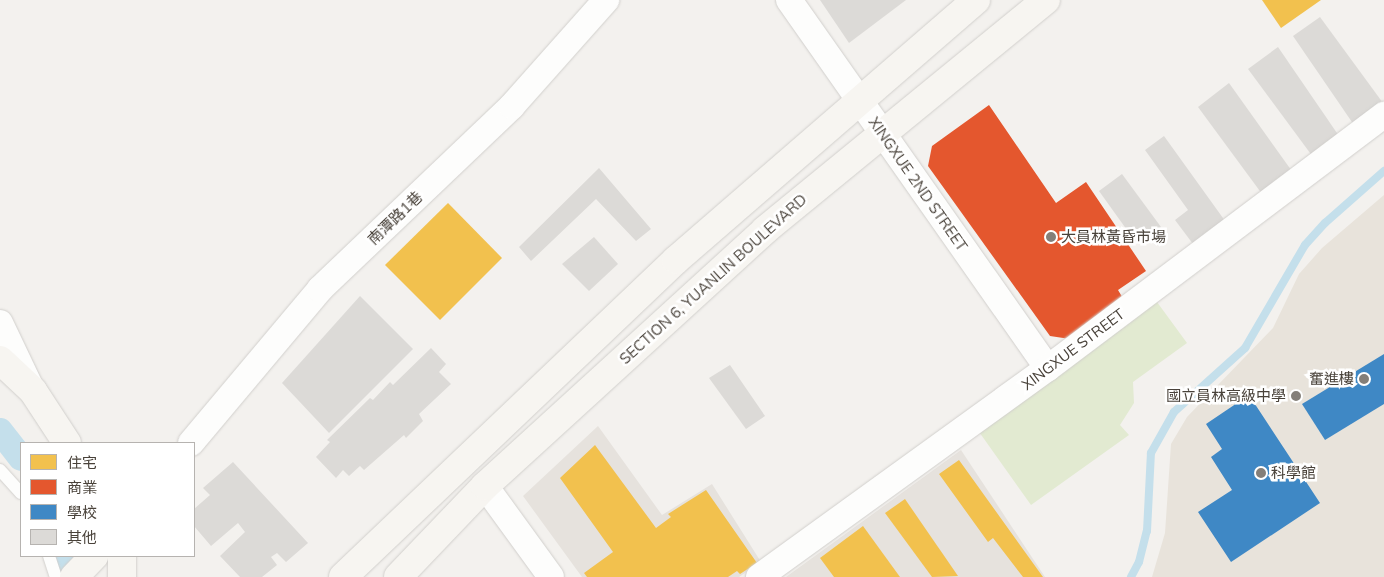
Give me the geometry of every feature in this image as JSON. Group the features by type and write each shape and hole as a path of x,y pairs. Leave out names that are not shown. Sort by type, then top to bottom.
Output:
{"main road":[{"path":"344,577 676,260 858,100 976,0"},
{"name":"SECTION 6, YUANLIN BOULEVARD","path":"398,577 485,486 764,230 1046,0"},
{"path":"0,360 33,391 66,442"},
{"path":"74,577 93,557"},
{"path":"122,557 122,577"}],"street":[{"name":"南潭路1巷","path":"192,442 320,289 512,106 606,0"},
{"name":"XINGXUE 2ND STREET","path":"789,0 1048,368"},
{"name":"XINGXUE STREET","path":"759,577 1048,368 1384,115"},
{"path":"0,323 33,391"},
{"path":"485,486 551,577"}],"lane":[{"path":"0,470 20,492"},
{"path":"49,557 56,577"}],"shaded area":[{"name":"國立員林高級中學","path":"1384,195 1384,577 1152,577 1165,533 1171,444 1187,417 1273,328 1299,274 1322,248"},
{"path":"598,426 662,515 712,484 761,562 739,577 582,577 523,496"},
{"path":"961,450 1045,577 786,577"}],"green space":[{"path":"1157,302 1187,343 1133,382 1134,403 1120,425 1129,435 1031,505 977,429"}],"building: 住宅":[{"path":"1262,0 1321,0 1281,28"},
{"path":"448,203 502,258 440,320 385,265"},
{"path":"595,445 656,528 671,517 668,514 706,490 757,563 740,574 737,571 728,577 587,577 584,573 613,552 560,478"},
{"path":"959,460 1043,577 1023,577 993,538 988,542 939,474"},
{"path":"905,499 958,576 932,577 885,513"},
{"path":"863,526 900,577 834,577 820,558"}],"building: 商業":[{"name":"大員林黃昏市場","path":"989,105 1056,203 1086,182 1146,271 1118,290 1124,300 1070,339 1050,336 928,166 932,146"}],"building: 學校":[{"name":"奮進樓","path":"1384,354 1384,404 1325,440 1302,404"},
{"name":"科學館","path":"1249,395 1320,503 1231,562 1198,512 1232,490 1211,457 1222,449 1206,424"}],"building: 其他":[{"path":"820,0 906,0 849,43"},
{"path":"1320,17 1383,103 1354,125 1293,36"},
{"path":"1278,47 1339,136 1313,157 1248,69"},
{"path":"1229,83 1294,174 1265,198 1198,107"},
{"path":"1164,136 1228,225 1196,248 1175,220 1188,210 1145,150"},
{"path":"599,168 651,229 636,241 596,199 531,261 519,247"},
{"path":"1122,174 1161,227 1137,244 1099,191"},
{"path":"594,237 618,264 589,291 562,264"},
{"path":"360,296 413,349 329,433 282,383"},
{"path":"431,348 446,364 439,372 451,384 419,414 423,421 406,438 404,435 364,470 360,466 349,476 343,470 336,478 316,457 330,442 327,440 370,398 373,400 390,382 393,385"},
{"path":"730,365 765,416 746,429 709,378"},
{"path":"233,462 308,543 286,562 277,553 271,557 277,565 262,577 240,577 220,556 245,532 238,523 211,546 195,527 195,508 210,495 203,488"}],"waterway":[{"path":"1131,577 1139,562 1147,531 1151,453 1174,412 1245,348 1305,245 1325,223 1384,171"},
{"path":"0,431 20,457"},
{"path":"65,557 73,577"}],"place":[{"name":"大員林黃昏市場","path":"1051,237"},
{"name":"奮進樓","path":"1364,379"},
{"name":"國立員林高級中學","path":"1296,396"},
{"name":"科學館","path":"1261,473"}]}
